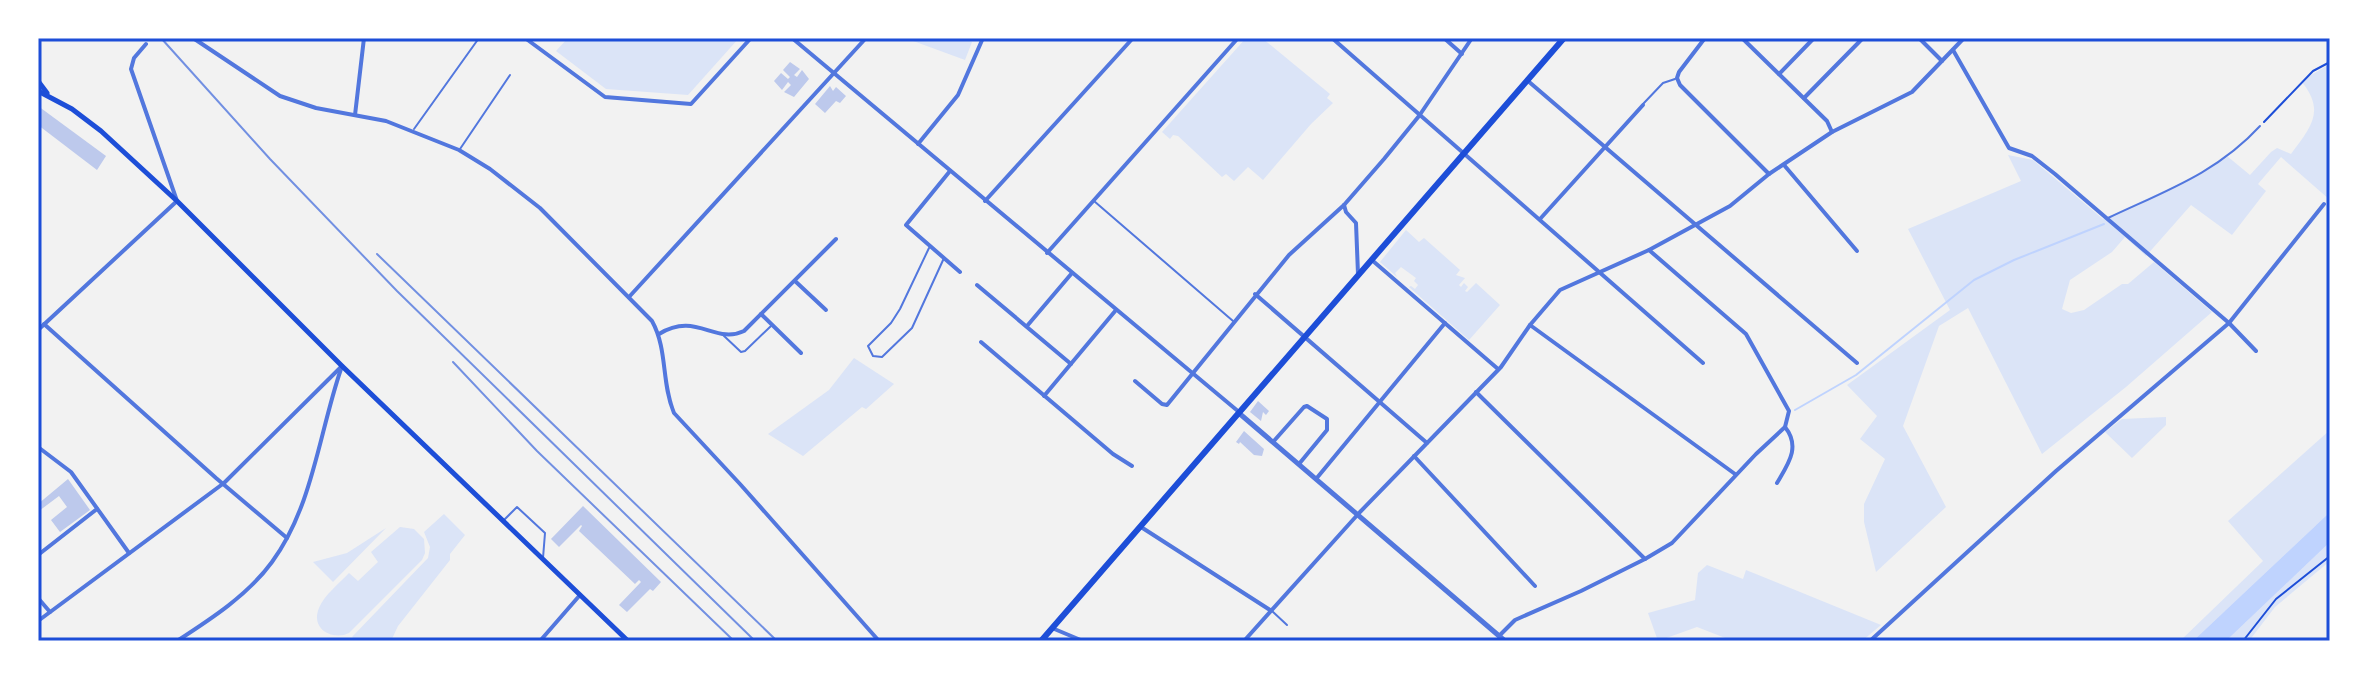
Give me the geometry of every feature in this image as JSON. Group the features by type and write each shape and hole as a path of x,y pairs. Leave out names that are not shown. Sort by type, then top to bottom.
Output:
{"main road":[{"path":"1041,641 1564,38"},
{"path":"38,81 53,98"},
{"path":"38,91 101,131 177,201 342,366 628,641"}],"street":[{"path":"193,38 280,96 299,104 386,121 414,130 459,150 514,185 652,321 664,348 668,398 674,413 879,641"},
{"path":"355,115 364,38"},
{"path":"525,38 605,97 691,104 751,38"},
{"path":"792,38 1240,414 1502,639 1515,620 1645,559 1672,543 1785,427 1789,411 1746,334 1649,250"},
{"path":"629,297 866,38"},
{"path":"918,144 958,95 983,38"},
{"path":"985,201 1133,38"},
{"path":"1332,38 1703,363"},
{"path":"1444,38 1462,54"},
{"path":"1135,381 1167,405 1255,294 1297,246 1344,205 1419,116 1472,38"},
{"path":"1705,38 1681,66 1677,78 1680,85 1769,174"},
{"path":"1742,38 1827,121 1832,132"},
{"path":"1779,74 1814,38"},
{"path":"1804,98 1863,38"},
{"path":"1919,38 1942,61"},
{"path":"1244,641 1358,515 1499,370 1530,325 1560,290 1649,250 1730,206 1769,174 1832,132 1912,92 1964,38"},
{"path":"1047,253 1235,39"},
{"path":"38,330 177,201 131,69 134,58 146,44"},
{"path":"1953,50 2009,148 2032,156 2229,323 2256,351"},
{"path":"1528,81 1857,363"},
{"path":"1540,219 1643,105"},
{"path":"1784,165 1857,251"},
{"path":"950,171 906,223 908,229 960,272"},
{"path":"1870,641 2056,471 2229,323 2324,204"},
{"path":"1344,205 1356,223 1358,278"},
{"path":"659,334 681,323 723,334 744,331 836,239"},
{"path":"1373,261 1499,370"},
{"path":"1027,327 1072,273"},
{"path":"795,281 826,310"},
{"path":"977,285 1071,364"},
{"path":"1255,294 1427,443"},
{"path":"1044,396 1116,310"},
{"path":"761,314 801,353"},
{"path":"1316,479 1445,323"},
{"path":"44,324 287,538"},
{"path":"1530,325 1736,475"},
{"path":"981,342 1113,454 1132,466"},
{"path":"38,621 224,483 342,366"},
{"path":"177,641 211,620 256,580 287,538 310,482 342,366"},
{"path":"1476,392 1645,559"},
{"path":"1273,442 1304,407 1327,419 1327,430 1299,464"},
{"path":"1777,483 1793,454 1793,439 1785,427"},
{"path":"38,447 71,472 129,553"},
{"path":"1414,456 1535,586"},
{"path":"38,555 97,509"},
{"path":"1141,527 1271,610"},
{"path":"540,641 580,595"},
{"path":"38,598 50,612"},
{"path":"1052,628 1083,641"}],"lane":[{"path":"414,130 479,38"},
{"path":"459,150 510,75"},
{"path":"1643,105 1663,83 1677,78"},
{"path":"2107,218 2204,173 2232,155 2260,126"},
{"path":"1093,200 1233,321"},
{"path":"929,247 900,309 868,346 873,356 882,357 907,335 944,258"},
{"path":"723,334 741,352 772,325"},
{"path":"503,521 517,507 545,533 543,559"},
{"path":"1271,610 1287,625"}],"path":[{"path":"2260,126 2313,71 2330,62"},
{"path":"2243,641 2276,599 2330,556"}],"shaded area":[{"path":"568,38 739,38 688,95 606,89 556,51"},
{"path":"905,38 962,38 972,42 965,60"},
{"path":"1246,38 1262,38 1330,94 1327,98 1333,103 1263,180 1248,167 1234,181 1226,174 1222,177 1178,136 1173,135 1170,139 1162,132"},
{"path":"2330,64 2330,200 2281,157 2258,184 2266,191 2232,235 2191,205 2146,256 2125,237 2112,252 2070,280 2062,309 2071,313 2084,310 2122,284 2128,284 2154,262 2212,312 2126,387 2042,454 1968,308 1939,326 1903,426 1946,507 1876,572 1864,522 1864,504 1885,459 1860,439 1877,416 1847,385 1950,310 1908,229 2021,181 2008,155 2033,160 2103,219 2203,173 2227,156 2250,175 2277,148 2291,154 2313,119 2313,101 2301,81"},
{"path":"1406,230 1419,242 1424,238 1460,270 1456,275 1465,278 1459,285 1461,287 1464,283 1468,287 1465,291 1476,283 1500,305 1469,340 1409,287 1415,289 1418,285 1414,281 1416,278 1401,267 1395,273 1397,277 1380,262"},
{"path":"854,358 894,384 803,456 768,434 829,390"},
{"path":"2166,417 2166,425 2132,458 2105,432 2122,419"},
{"path":"2330,430 2330,512 2193,641 2180,641 2263,561 2228,521"},
{"path":"444,514 465,535 450,554 450,560 398,626 391,641 356,641 352,637 428,558 430,547 424,532"},
{"path":"400,527 414,529 424,539 422,560 349,633 336,635 325,631 320,627 317,615 325,598 349,573 358,581 378,562 371,552"},
{"path":"386,528 333,582 313,562 347,553"},
{"path":"2330,542 2330,561 2275,607 2249,641 2226,641"},
{"path":"1707,565 1743,579 1746,570 1881,625 1862,641 1733,641 1697,627 1658,641 1648,613 1695,600 1698,573"}],"water":[{"path":"2330,512 2330,542 2226,641 2193,641"}],"building":[{"path":"790,62 800,69 794,75 797,77 802,70 809,79 794,97 784,92 791,85 788,82 782,90 774,81 781,73 788,79 790,77 783,70"},
{"path":"830,86 833,91 836,87 846,96 840,103 836,101 825,113 815,104"},
{"path":"38,106 106,156 97,170 38,125"},
{"path":"1258,401 1269,411 1266,415 1263,412 1261,421 1250,412"},
{"path":"1244,431 1264,449 1262,456 1254,455 1236,442"},
{"path":"68,479 90,510 60,532 51,520 67,507 59,496 39,511 38,504"},
{"path":"583,506 661,582 627,612 619,605 641,582 639,580 635,584 579,531 581,525 559,547 551,539"}],"waterway":[{"path":"1795,410 1856,375 1974,280 2014,260 2104,224"}],"railway":[{"path":"161,38 270,159 397,291 755,641"},
{"path":"377,254 777,641"},
{"path":"453,362 537,451 734,641"}]}
